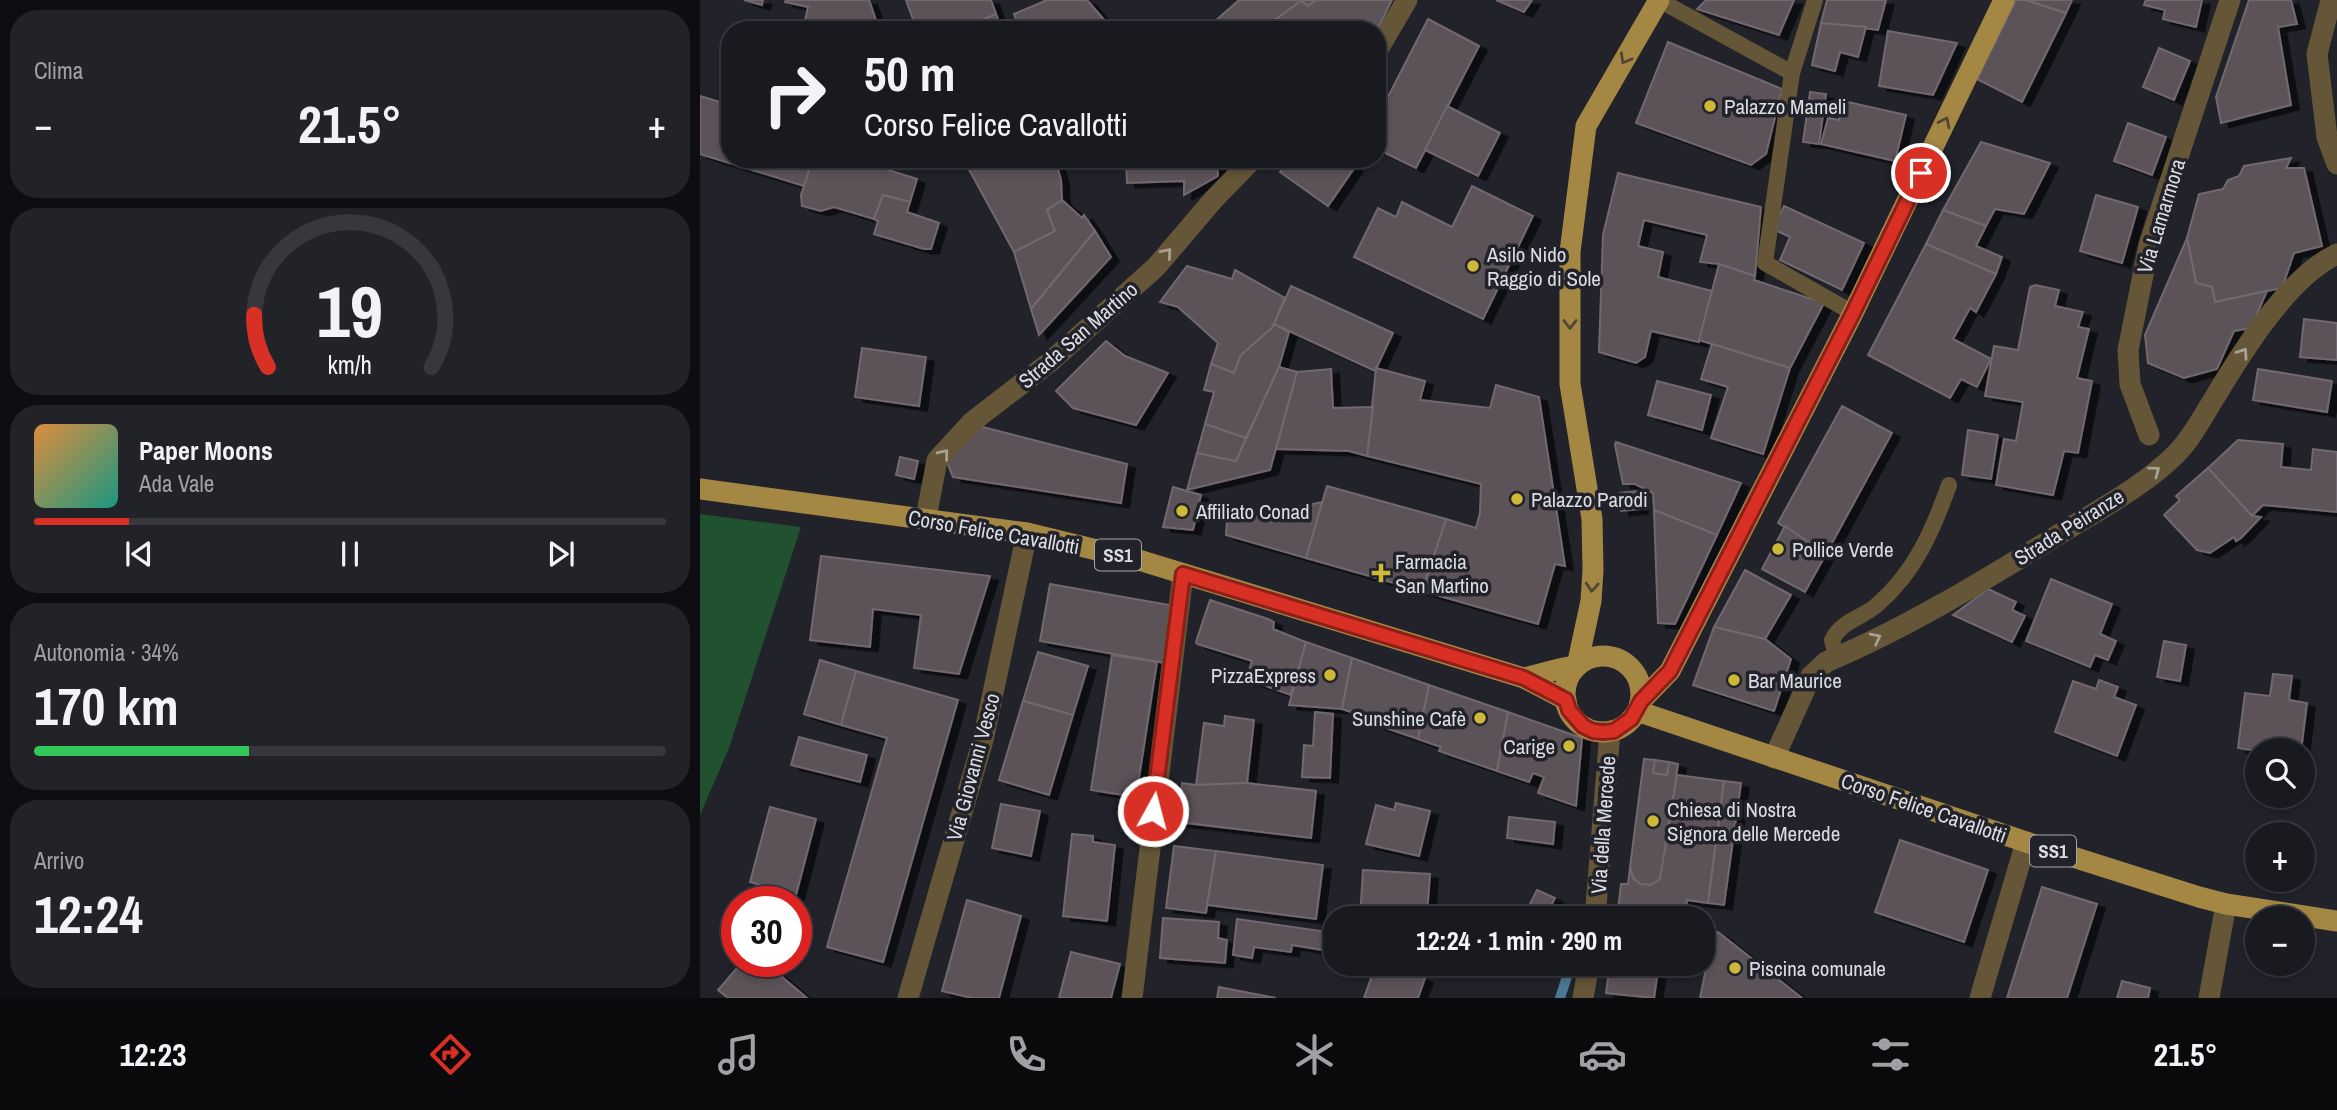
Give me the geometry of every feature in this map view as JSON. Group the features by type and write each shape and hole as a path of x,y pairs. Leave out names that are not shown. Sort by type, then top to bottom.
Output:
{"main road":[{"path":"1577,666 1591,601 1593,544 1592,519 1570,384 1570,252 1586,126 1659,0"},
{"path":"1639,706 1641,690 1638,678 1622,661 1610,657 1587,659 1569,676 1565,688 1569,710 1583,726 1593,731 1610,731 1623,726 1670,671 1853,313 2004,0"},
{"name":"Corso Felice Cavallotti","path":"700,489 1027,533 1183,574 1524,678 1566,700"},
{"path":"1524,678 1557,668 1577,666"},
{"name":"Corso Felice Cavallotti","path":"1639,706 1774,758 2026,842 2226,904 2337,921"}],"street":[{"path":"1386,36 1408,0"},
{"name":"Via Lamarmora","path":"2149,435 2130,384 2128,350 2149,245 2230,0"},
{"path":"2331,0 2318,54 2327,137 2337,164"},
{"name":"Strada San Martino","path":"926,518 937,460 972,422 1050,362 1156,267 1244,168"},
{"name":"Strada Peiranze","path":"1774,758 1811,676 1826,662 1961,594 2097,511 2162,467 2189,438 2241,355 2294,287 2312,269 2337,254"},
{"name":"Via Giovanni Vesco","path":"908,998 983,740 1027,533"},
{"path":"1132,998 1183,574"},
{"name":"Via della Mercede","path":"1596,906 1610,731"},
{"path":"1980,998 2026,842"},
{"path":"2208,998 2226,904"},
{"path":"1583,998 1587,976"}],"lane":[{"path":"1659,0 1792,72"},
{"path":"1815,0 1792,72 1765,263 1853,313"},
{"path":"1836,657 1832,640 1837,630 1876,607 1901,583 1935,525 1949,485"}],"green space":[{"path":"700,514 801,527 729,748 700,815"}],"building":[{"path":"744,0 763,0 762,5"},
{"path":"869,0 876,21 805,21 808,7 785,2"},
{"path":"906,0 991,0 996,14 980,21 914,21"},
{"path":"1047,0 1087,0 1105,21 1017,21 1014,14"},
{"path":"1239,0 1316,0 1308,6 1301,1 1273,21 1215,21"},
{"path":"1316,0 1392,0 1382,21 1273,21 1301,1 1308,6"},
{"path":"1496,0 1532,0 1524,12"},
{"path":"1706,0 1794,0 1779,35 1697,9"},
{"path":"1827,0 1886,0 1878,30 1821,23"},
{"path":"2016,0 2026,0 2066,13 2022,102 1977,79"},
{"path":"2026,0 2072,0 2066,13"},
{"path":"2146,0 2202,0 2196,27 2163,19 2165,10 2144,5"},
{"path":"2249,0 2291,0 2297,24 2278,27 2291,105 2221,123 2216,97"},
{"path":"996,14 999,21 980,21"},
{"path":"1428,19 1479,46 1416,168 1386,153 1386,101"},
{"path":"1821,23 1866,27 1858,57 1840,52 1835,71 1812,65"},
{"path":"1888,31 1957,43 1933,95 1879,86"},
{"name":"Palazzo Mameli","path":"1668,42 1782,89 1766,154 1751,165 1636,123"},
{"path":"2159,48 2190,61 2174,100 2143,87"},
{"path":"1810,92 1826,94 1819,144 1803,142"},
{"path":"700,96 721,102 721,160 700,154"},
{"path":"1843,101 1906,115 1895,161 1821,144 1828,118 1839,120"},
{"path":"1447,106 1500,133 1478,176 1425,150"},
{"path":"2128,123 2166,137 2152,175 2114,161"},
{"path":"1981,142 2050,163 2024,214 1995,209 1986,226 1943,210"},
{"path":"2291,158 2286,168 2304,168 2322,246 2294,253 2282,288 2215,302 2212,287 2196,283 2187,238 2199,194 2223,189 2228,180 2239,176 2244,166"},
{"path":"746,168 810,168 804,186"},
{"path":"810,168 882,168 917,179 910,202 883,195 874,219 834,207 821,211 802,206 801,195"},
{"path":"968,168 1058,168 1062,200 1047,210 1055,231 1014,252"},
{"path":"1126,168 1218,168 1218,176 1184,195 1184,181 1127,183"},
{"path":"1283,168 1354,168 1328,206 1280,172"},
{"path":"1618,173 1761,207 1755,276 1719,264 1700,262 1707,235 1644,220 1638,246 1663,252 1658,277 1712,291 1699,342 1651,331 1645,357 1636,363 1599,352 1603,235"},
{"path":"1472,186 1533,216 1483,319 1354,257 1378,208 1396,217 1402,202 1452,227"},
{"path":"883,195 910,202 907,212 939,223 931,249 874,234 878,221 874,219"},
{"path":"2096,195 2138,207 2122,263 2080,251"},
{"path":"1062,200 1082,218 1084,215 1095,231 1031,309 1014,252 1055,231 1047,210"},
{"path":"1784,206 1864,243 1842,290 1780,260 1790,237 1773,229"},
{"path":"1943,210 1986,226 1976,246 2002,257 1996,274 1926,244"},
{"path":"1095,231 1111,257 1039,335 1031,309"},
{"path":"2187,238 2196,283 2212,287 2215,302 2267,291 2251,328 2234,331 2217,369 2184,378 2148,363 2145,335"},
{"path":"1926,244 1996,274 1976,312 1970,308 1953,339 1991,359 1977,387 1961,379 1950,398 1868,355"},
{"path":"1719,264 1755,276 1754,280 1824,303 1790,368 1699,340"},
{"path":"1187,266 1232,279 1235,270 1285,298 1272,328 1241,355 1234,373 1211,364 1218,343 1178,307 1160,302"},
{"path":"2035,285 2059,290 2055,306 2083,312 2078,327 2089,329 2077,378 2092,381 2078,453 2064,451 2053,495 1996,485 2004,439 2016,441 2023,402 1985,396 1994,346 2018,350 2030,287"},
{"path":"1291,286 1393,333 1375,371 1274,324"},
{"path":"2304,319 2337,323 2337,360 2300,357"},
{"path":"1274,324 1289,332 1279,367 1246,438 1205,424 1214,392 1204,390 1211,364 1234,373 1241,355"},
{"path":"1106,341 1125,356 1168,373 1136,425 1073,408 1056,391"},
{"path":"1712,344 1790,368 1763,454 1711,438 1728,387 1701,379"},
{"path":"862,348 926,357 919,406 855,397"},
{"path":"1279,367 1297,372 1270,470 1187,490 1197,453 1236,461"},
{"name":"Palazzo Parodi","path":"1376,368 1425,381 1420,400 1490,408 1496,385 1539,397 1565,566 1555,564 1538,624 1422,591 1446,519 1476,528 1480,513 1481,484 1367,456"},
{"path":"1331,369 1333,408 1373,407 1367,456 1349,451 1276,449 1297,372"},
{"path":"2258,369 2332,381 2327,412 2253,400"},
{"path":"1657,381 1711,395 1702,430 1648,415"},
{"path":"1842,406 1892,433 1826,554 1778,523"},
{"path":"1205,424 1246,438 1236,461 1197,453"},
{"path":"979,426 1127,464 1121,503 953,477 947,462"},
{"path":"1968,430 1998,435 1991,479 1962,475"},
{"path":"2238,440 2283,444 2281,467 2311,470 2313,449 2337,452 2337,512 2263,505 2252,516 2208,468"},
{"path":"1616,442 1741,483 1717,535 1654,510 1653,493 1635,484 1623,484"},
{"path":"900,457 918,461 914,479 896,475"},
{"path":"2208,468 2252,516 2261,517 2241,538 2236,541 2234,537 2210,553 2197,550 2164,515 2180,500 2176,496"},
{"path":"1327,486 1446,519 1422,591 1306,558"},
{"name":"Affiliato Conad","path":"1173,487 1201,495 1193,530 1163,527"},
{"path":"1638,491 1640,509 1621,511 1619,493"},
{"path":"1322,502 1306,558 1226,535 1227,522"},
{"path":"1654,510 1717,535 1675,624 1658,623"},
{"path":"1785,526 1826,554 1805,592 1762,569"},
{"path":"821,556 990,576 959,674 914,668 921,615 873,609 870,647 810,640"},
{"path":"1745,570 1791,595 1765,639 1714,627"},
{"path":"2051,579 2112,604 2100,634 2116,641 2108,660 2095,655 2090,667 2026,641"},
{"path":"1050,584 1175,606 1165,663 1040,641"},
{"path":"1988,589 2016,602 2012,610 2025,616 2012,642 1953,615"},
{"path":"1210,600 1268,619 1274,622 1273,629 1306,642 1291,695 1246,679 1252,661 1197,644"},
{"path":"1714,627 1765,639 1791,659 1774,711 1693,685"},
{"path":"2164,641 2186,645 2180,681 2157,677"},
{"path":"1306,642 1352,658 1342,709 1289,705"},
{"path":"1038,652 1088,666 1073,715 1023,701"},
{"path":"1112,655 1157,662 1136,797 1091,790"},
{"path":"1352,658 1429,685 1418,739 1342,709"},
{"path":"820,660 856,671 841,725 804,714"},
{"path":"856,671 958,700 883,962 827,947 887,738 841,725"},
{"path":"2273,674 2292,676 2289,700 2307,703 2303,738 2245,738 2245,749 2238,748 2245,693 2270,696"},
{"path":"2099,680 2118,687 2114,697 2136,705 2117,756 2055,732 2073,681 2096,689"},
{"path":"1429,685 1508,712 1497,771 1439,751 1441,747 1418,739"},
{"path":"1023,701 1073,715 1049,795 999,780"},
{"path":"1315,712 1333,714 1330,778 1302,777 1304,745 1313,746"},
{"path":"1508,712 1582,738 1576,806 1538,793 1544,777 1533,773 1529,782 1497,771"},
{"path":"1225,716 1254,720 1247,783 1196,785 1204,723 1224,726"},
{"path":"799,737 867,755 860,782 791,765"},
{"name":"Chiesa di Nostra Signora delle Mercede","path":"1644,759 1655,760 1653,773 1667,775 1669,762 1678,764 1662,874 1656,884 1646,886 1633,878 1630,867"},
{"path":"1655,760 1669,762 1667,775 1653,773"},
{"path":"1677,775 1724,781 1708,903 1687,900 1686,906 1618,906 1621,884 1628,884 1630,867 1633,878 1640,884 1651,885 1660,879"},
{"path":"1724,781 1741,783 1724,905 1708,903"},
{"path":"1182,783 1247,783 1316,791 1311,838 1178,822"},
{"path":"1396,803 1430,811 1419,856 1366,844 1376,805 1394,810"},
{"path":"1001,804 1040,811 1031,856 992,848"},
{"path":"770,807 816,819 798,886 764,886 750,882"},
{"path":"1509,817 1555,822 1553,844 1507,838"},
{"path":"1072,834 1093,836 1093,842 1115,845 1107,921 1063,916"},
{"path":"1900,840 1988,870 1964,942 1875,912"},
{"path":"1174,846 1216,851 1206,913 1166,908"},
{"path":"1216,851 1323,865 1316,919 1207,905"},
{"path":"1363,870 1430,874 1428,906 1361,906"},
{"path":"2042,887 2097,904 2067,998 2007,998"},
{"path":"1537,890 1555,898 1551,906 1529,906"},
{"path":"967,900 1021,916 999,998 972,998 942,991"},
{"path":"1163,918 1219,922 1218,938 1227,940 1225,963 1160,958"},
{"path":"1237,919 1323,931 1323,950 1292,945 1291,952 1254,947 1252,958 1233,955"},
{"name":"Piscina comunale","path":"1718,932 1802,998 1700,998 1704,976 1715,976 1715,936"},
{"path":"1071,952 1120,964 1111,998 1059,998"},
{"path":"1372,976 1425,978 1418,998 1364,998"},
{"path":"1608,976 1657,976 1654,998 1606,993"},
{"path":"729,977 782,977 807,998 728,998 718,990"},
{"path":"2122,981 2150,988 2148,998 2117,998"},
{"path":"1219,987 1276,998 1217,998"}],"waterway":[{"path":"1560,998 1567,976"}],"place":[{"name":"Palazzo Mameli","path":"1710,106"},
{"name":"Asilo Nido Raggio di Sole","path":"1473,266"},
{"name":"Palazzo Parodi","path":"1517,499"},
{"name":"Affiliato Conad","path":"1182,511"},
{"name":"Pollice Verde","path":"1778,549"},
{"name":"Farmacia San Martino","path":"1381,573"},
{"name":"PizzaExpress","path":"1330,675"},
{"name":"Bar Maurice","path":"1734,680"},
{"name":"Sunshine Cafè","path":"1480,718"},
{"name":"Carige","path":"1569,746"},
{"name":"Chiesa di Nostra Signora delle Mercede","path":"1653,821"},
{"name":"Piscina comunale","path":"1735,968"}],"route":[{"path":"1153,811 1183,574 1524,678 1566,700 1575,719 1593,731 1614,731 1623,726 1637,711 1641,701 1670,671 1853,313 1921,173"}]}
